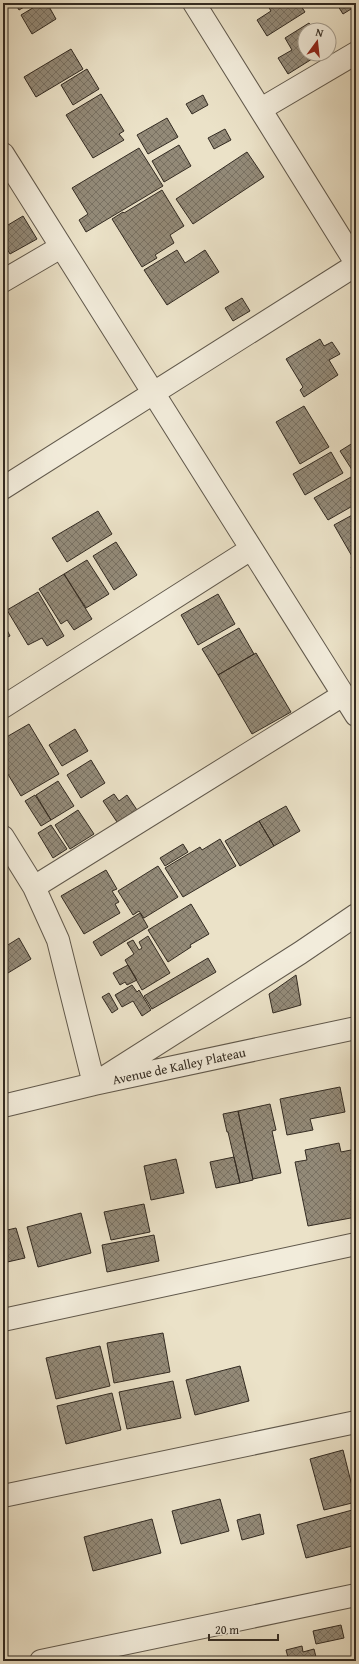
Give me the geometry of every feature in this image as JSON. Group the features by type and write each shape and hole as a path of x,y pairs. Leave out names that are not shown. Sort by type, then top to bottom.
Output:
{"street":[{"path":"3,488 356,264 194,3"},
{"path":"261,109 356,53"},
{"path":"3,154 356,715"},
{"path":"3,281 61,246"},
{"path":"3,707 251,548"},
{"path":"34,887 343,695"},
{"path":"3,837 34,887 58,940 94,1084 300,954 356,915"},
{"name":"Avenue de Kalley Plateau","path":"3,1106 94,1084 356,1028"},
{"path":"3,1320 356,1244"},
{"path":"3,1496 356,1422"},
{"path":"41,1661 356,1595"}],"building":[{"path":"15,3 31,3 19,10"},
{"path":"41,3 47,3 56,19 32,34 21,15"},
{"path":"266,3 299,3 305,12 267,36 257,20 271,11"},
{"path":"318,3 327,3 320,7"},
{"path":"336,3 356,3 356,6 343,14"},
{"path":"297,30 297,62 307,62 288,74 278,58 292,50 285,38"},
{"path":"71,49 83,69 36,97 24,77"},
{"path":"87,69 99,89 73,105 61,85"},
{"path":"101,94 124,131 119,134 124,140 93,158 66,115"},
{"path":"203,95 208,105 192,114 186,104"},
{"path":"167,118 178,137 148,154 137,135"},
{"path":"225,129 231,140 214,149 208,138"},
{"path":"179,145 191,166 164,182 152,161"},
{"path":"139,148 163,186 86,232 79,220 88,214 72,188"},
{"path":"247,152 264,177 193,224 176,199"},
{"path":"162,190 184,226 170,235 174,243 155,255 157,258 142,267 112,219"},
{"path":"23,216 37,239 10,254 3,242 3,228"},
{"path":"177,250 185,263 205,250 219,272 167,305 144,270"},
{"path":"242,298 250,311 233,321 225,308"},
{"path":"320,339 324,346 332,342 340,354 329,360 338,375 304,397 300,390 303,387 286,359"},
{"path":"304,406 329,447 300,464 276,422"},
{"path":"356,441 356,476 340,451"},
{"path":"331,452 343,473 305,495 293,474"},
{"path":"351,477 356,484 356,504 328,520 314,498"},
{"path":"98,511 112,534 67,562 52,538"},
{"path":"356,513 356,556 353,558 334,525"},
{"path":"116,542 137,575 114,590 93,556"},
{"path":"87,560 109,594 86,608 64,574"},
{"path":"356,564 356,576 351,567"},
{"path":"64,574 92,619 74,630 67,620 61,624 39,589"},
{"path":"38,592 64,636 47,646 42,638 28,645 7,610"},
{"path":"218,594 235,624 198,645 181,615"},
{"path":"3,622 10,636 3,639"},
{"path":"239,628 254,654 218,675 202,649"},
{"path":"256,653 291,712 252,734 218,675"},
{"path":"29,724 59,774 21,796 3,766 3,739"},
{"path":"75,729 88,751 62,766 49,745"},
{"path":"91,760 105,783 81,798 67,775"},
{"path":"58,781 74,806 51,820 36,795"},
{"path":"114,794 119,801 127,795 137,810 117,822 103,801"},
{"path":"35,795 51,820 41,826 25,801"},
{"path":"286,806 300,831 274,846 259,821"},
{"path":"78,810 94,834 70,849 55,825"},
{"path":"259,821 274,846 240,866 225,841"},
{"path":"51,825 67,849 53,858 38,833"},
{"path":"220,839 236,866 183,897 165,868 200,847 202,850"},
{"path":"183,844 188,852 165,866 160,858"},
{"path":"158,866 178,897 144,918 139,911 133,915 118,891"},
{"path":"106,870 117,889 112,891 119,902 115,904 120,913 84,934 61,896"},
{"path":"191,904 209,934 190,945 191,947 168,962 148,930"},
{"path":"140,913 148,927 101,956 93,942"},
{"path":"148,936 170,973 142,990 125,960 134,954 127,943 133,940 139,950 142,948 139,942"},
{"path":"19,938 31,959 3,976 3,948"},
{"path":"208,958 216,972 152,1009 144,996"},
{"path":"128,965 137,980 127,985 125,982 120,985 113,973"},
{"path":"296,975 301,1005 273,1013 269,994"},
{"path":"132,985 137,992 139,990 151,1010 142,1016 133,1001 122,1007 115,995"},
{"path":"109,993 118,1009 112,1013 102,997"},
{"path":"340,1087 345,1112 310,1119 313,1130 287,1135 280,1099"},
{"path":"270,1104 276,1130 272,1131 281,1173 253,1179 238,1111"},
{"path":"238,1111 253,1180 240,1183 223,1114"},
{"path":"339,1143 341,1152 356,1149 356,1217 308,1226 295,1162 307,1160 305,1150"},
{"path":"234,1157 240,1183 216,1188 210,1162"},
{"path":"176,1159 184,1193 151,1200 144,1166"},
{"path":"144,1204 150,1232 111,1240 104,1212"},
{"path":"81,1213 91,1253 38,1267 27,1227"},
{"path":"16,1228 25,1258 3,1263 3,1231"},
{"path":"154,1235 159,1261 107,1272 102,1245"},
{"path":"163,1333 170,1372 114,1383 107,1343"},
{"path":"100,1346 110,1386 56,1399 46,1358"},
{"path":"240,1366 249,1401 195,1415 186,1380"},
{"path":"173,1381 181,1418 127,1429 119,1392"},
{"path":"112,1393 121,1430 66,1444 57,1406"},
{"path":"343,1450 356,1502 324,1510 310,1459"},
{"path":"220,1499 229,1531 181,1544 172,1511"},
{"path":"356,1509 356,1545 306,1558 297,1525"},
{"path":"260,1514 264,1534 242,1540 237,1520"},
{"path":"152,1519 161,1553 93,1571 84,1537"},
{"path":"341,1625 344,1638 316,1644 313,1631"},
{"path":"302,1646 303,1652 314,1649 317,1661 289,1661 286,1650"},
{"path":"356,1658 356,1661 343,1661"}]}
